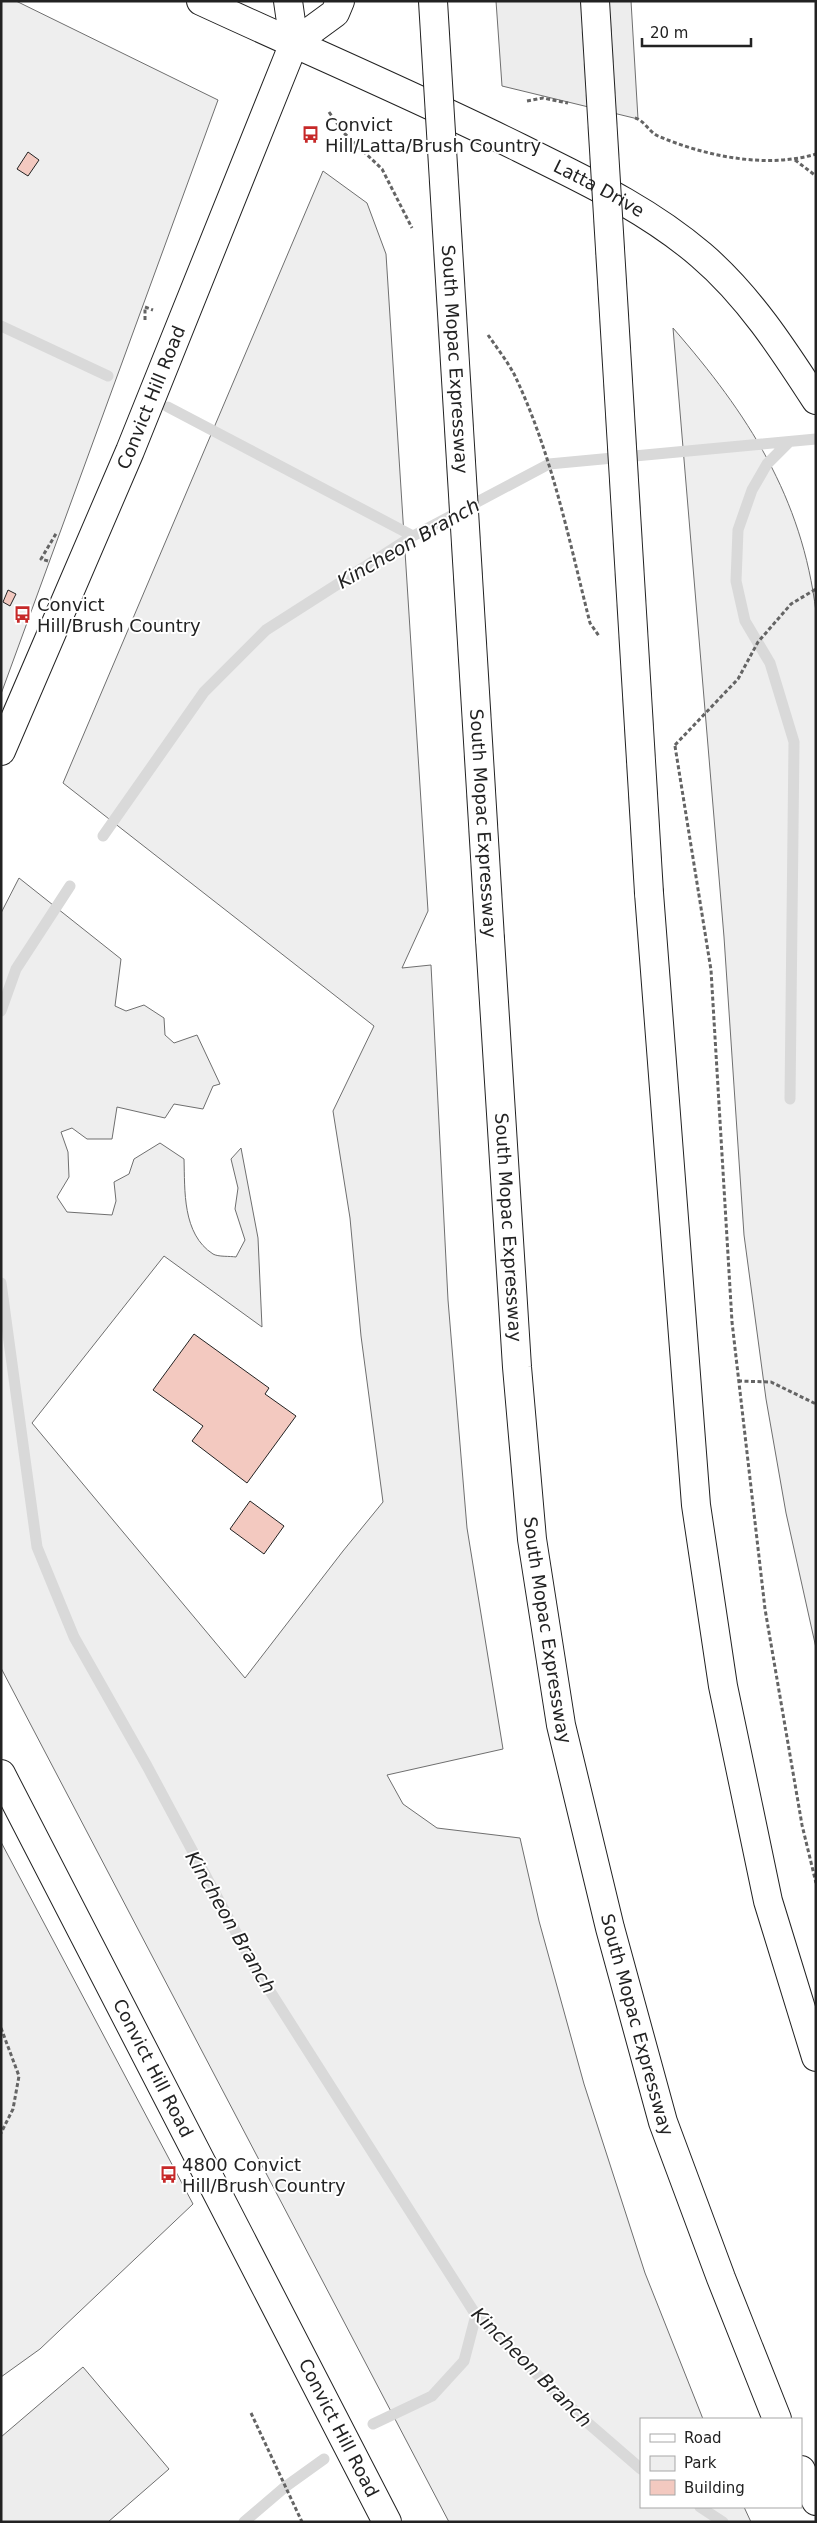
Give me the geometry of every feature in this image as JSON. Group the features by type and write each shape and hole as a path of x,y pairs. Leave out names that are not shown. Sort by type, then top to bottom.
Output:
{"main road":[{"name":"Latta Drive","path":"201,1 466,122 621,198 667,228 710,263 750,305 816,400"},
{"name":"Convict Hill Road","path":"1,750 134,442 294,43 288,1"},
{"path":"294,43 335,13 340,1"},
{"name":"South Mopac Expressway","path":"433,1 517,1367 532,1538 561,1725 610,1928 663,2122 720,2278 777,2418"},
{"path":"595,1 649,893 696,1504 724,1686 768,1901 816,2058"},
{"name":"Convict Hill Road","path":"1,1774 387,2522"},
{"path":"802,2472 816,2501"}],"path":[{"path":"527,101 543,98 571,104"},
{"path":"629,116 638,118 653,134 685,147 721,156 795,160 816,154"},
{"path":"795,160 816,176"},
{"path":"675,745 738,679 758,642 791,604 816,589"},
{"path":"738,1381 770,1382 816,1404"},
{"path":"1,2028 19,2076 13,2109 1,2133"},
{"path":"251,2413 302,2522"}],"green space":[{"path":"1,1 16,1 218,100 1,694"},
{"path":"323,171 367,203 386,254 428,911 402,968 431,965 448,1300 467,1528 503,1749 387,1775 403,1804 437,1828 520,1838 539,1921 584,2084 645,2273 703,2418 640,2418 640,2508 744,2508 751,2522 449,2522 1,1668 1,913 19,878 121,959 115,1006 126,1011 144,1005 164,1018 165,1035 174,1043 197,1035 220,1084 213,1086 203,1109 174,1104 165,1118 117,1107 112,1139 87,1139 72,1128 61,1132 68,1152 69,1177 57,1197 67,1212 112,1215 116,1201 114,1182 129,1174 134,1159 160,1143 184,1159 187,1211 196,1235 213,1254 236,1257 245,1240 235,1209 238,1188 231,1159 241,1148 258,1238 262,1327 164,1256 32,1423 245,1678 383,1502 361,1336 350,1218 333,1111 374,1026 63,783"},
{"path":"673,328 725,392 748,425 767,459 784,494 798,531 809,570 816,612 816,1648 786,1513 766,1399 744,1235 724,937"},
{"path":"1,1842 193,2204 40,2349 1,2377"}],"shaded area":[{"path":"496,1 631,1 638,119 502,86"},
{"path":"83,2367 169,2469 108,2522 1,2522 1,2437"}],"building":[{"path":"28,152 39,160 28,176 17,169"},
{"path":"8,590 16,594 10,606 3,602"},
{"path":"194,1334 269,1388 265,1394 296,1416 247,1483 192,1441 203,1426 153,1390"},
{"path":"250,1501 284,1526 264,1554 230,1529"}],"waterway":[{"path":"1,326 108,376"},
{"path":"168,407 413,536"},
{"name":"Kincheon Branch","path":"103,836 204,692 266,630 413,536 549,464 816,439"},
{"path":"789,442 767,464 752,490 738,530 736,581 745,621 770,663 794,742 790,1099"},
{"name":"Kincheon Branch","path":"1,1011 16,969 70,886"},
{"name":"Kincheon Branch","path":"1,1283 37,1547 74,1637 147,1766 254,1966 476,2315 581,2417 640,2468"},
{"path":"373,2424 432,2396 464,2361 476,2315"},
{"path":"244,2522 285,2487 324,2459"},
{"name":"Kincheon Branch","path":"702,2508 723,2522"}],"place":[{"name":"Convict Hill/Latta/Brush Country","path":"311,135"},
{"name":"Convict Hill/Brush Country","path":"23,615"},
{"name":"4800 Convict Hill/Brush Country","path":"168,2175"}]}
